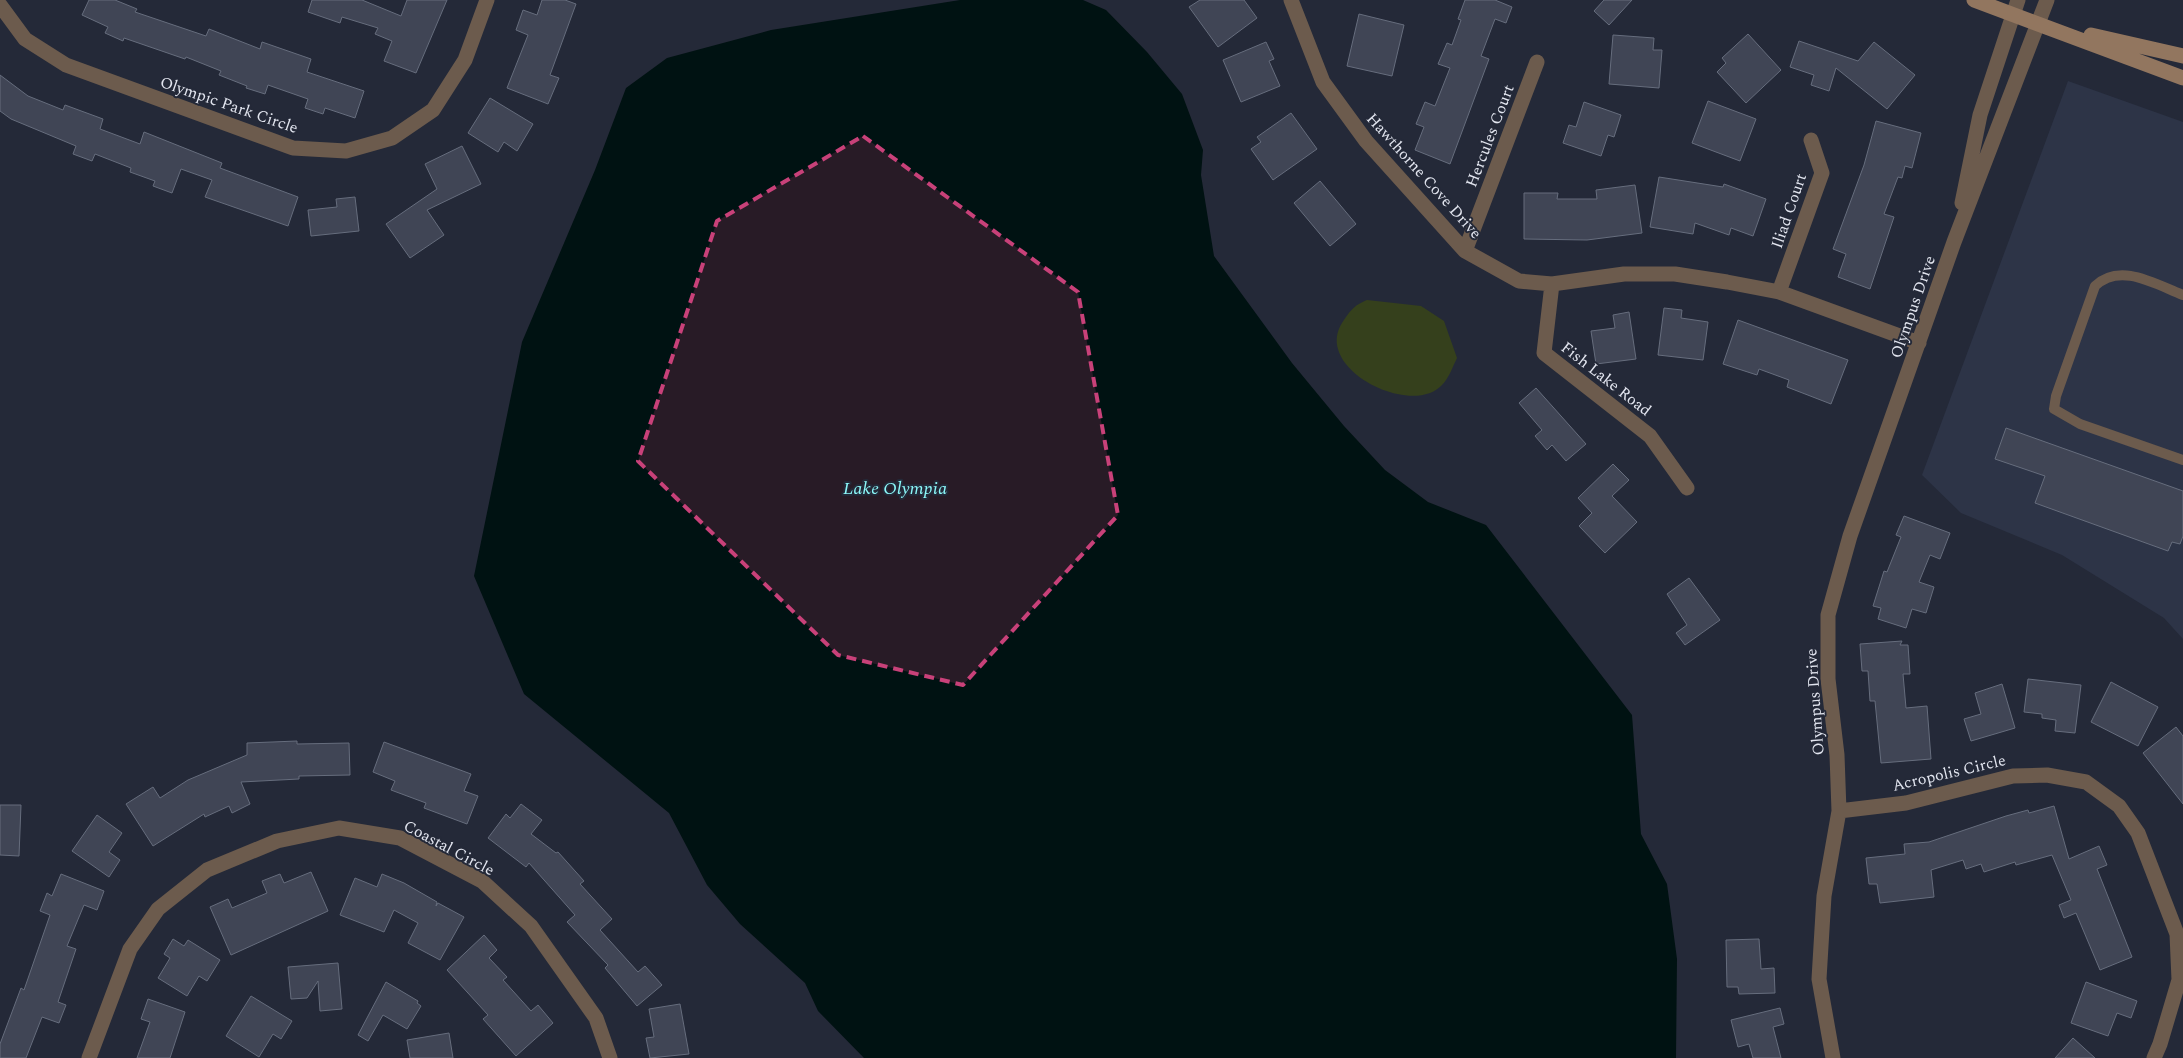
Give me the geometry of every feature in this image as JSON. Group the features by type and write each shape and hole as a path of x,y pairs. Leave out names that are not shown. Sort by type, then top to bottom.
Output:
{"main road":[{"path":"1974,0 2015,7 2039,22 2183,78"},
{"path":"2039,22 2183,56"}],"street":[{"name":"Olympic Park Circle","path":"0,5 25,39 66,65 293,148 346,151 392,138 432,110 465,60 487,0"},
{"name":"Hawthorne Cove Drive","path":"1291,0 1323,82 1366,141 1466,251 1519,281 1552,284 1624,274 1675,274 1779,292 1919,343"},
{"name":"Olympus Drive","path":"1832,1058 1820,979 1824,896 1839,811 1837,755 1828,679 1828,615 1850,536 1954,242 2047,0"},
{"name":"Olympus Drive","path":"1954,242 1980,115 2015,7"},
{"name":"Hercules Court","path":"1466,251 1536,62"},
{"name":"Iliad Court","path":"1779,292 1822,173 1811,140"},
{"name":"Fish Lake Road","path":"1552,284 1544,353 1650,436 1687,488"},
{"name":"Acropolis Circle","path":"1839,811 1906,803 2012,776 2047,775 2086,782 2119,806 2138,833 2178,934 2179,980 2154,1058"},
{"name":"Coastal Circle","path":"89,1058 130,949 158,909 207,870 277,841 340,828 400,838 482,881 531,926 596,1018 610,1058"}],"lane":[{"path":"2183,295 2127,274 2104,277 2095,286 2056,396 2054,409 2080,424 2183,460"}],"highlighted area":[{"path":"863,136 1078,292 1118,515 963,685 838,655 638,461 717,221"}],"shaded area":[{"path":"2068,81 2183,122 2183,639 2164,618 2062,555 1961,513 1922,475"}],"green space":[{"path":"1367,300 1421,306 1444,321 1457,358 1442,385 1428,394 1410,396 1390,392 1370,384 1353,372 1341,357 1337,340 1342,323 1348,315 1355,306"}],"water":[{"name":"Lake Olympia","path":"960,0 1083,0 1106,10 1147,52 1182,94 1203,150 1201,175 1214,256 1292,363 1344,426 1385,470 1428,502 1486,525 1632,715 1641,834 1667,884 1677,959 1676,1058 864,1058 818,1011 805,983 740,924 707,885 669,813 524,694 474,576 522,342 595,170 626,88 667,58 771,30"}],"building":[{"path":"89,0 115,0 137,9 135,12 206,36 209,29 260,49 262,42 311,59 307,72 364,91 355,118 325,108 323,114 305,108 308,99 268,85 265,94 246,88 247,86 219,75 221,71 186,57 185,59 124,38 123,41 105,33 108,27 82,15"},
{"path":"312,0 362,0 401,16 407,0 447,0 416,73 384,61 392,41 375,34 378,28 342,17 340,23 308,12"},
{"path":"542,0 565,0 576,4 550,75 559,78 548,104 507,88 528,35 516,30 523,10 537,15"},
{"path":"1200,0 1244,0 1257,18 1218,47 1189,7"},
{"path":"1465,0 1495,0 1512,7 1506,23 1495,19 1481,56 1489,59 1450,164 1415,150 1424,127 1416,124 1425,102 1435,106 1450,68 1438,64 1447,43 1452,45 1461,20 1458,19"},
{"path":"1604,0 1632,0 1609,25 1594,11"},
{"path":"1359,14 1404,25 1392,76 1347,66"},
{"path":"1748,34 1781,70 1746,103 1717,72 1726,63 1722,58"},
{"path":"1613,35 1654,38 1653,50 1662,50 1659,88 1609,84"},
{"path":"1799,41 1858,61 1874,42 1915,75 1887,109 1836,68 1829,91 1811,85 1814,75 1790,67"},
{"path":"1266,42 1274,59 1269,61 1280,86 1241,102 1223,60"},
{"path":"0,75 28,96 63,110 65,105 103,119 100,129 140,144 144,132 222,163 220,168 298,197 288,226 205,197 212,180 181,169 172,193 153,186 155,181 130,172 131,168 95,154 92,161 73,154 76,146 11,119 0,111"},
{"path":"490,98 533,124 517,151 504,142 498,152 468,133"},
{"path":"1708,101 1756,119 1740,161 1692,143"},
{"path":"1584,102 1621,115 1614,137 1608,135 1601,156 1563,143 1569,125 1576,127"},
{"path":"1291,113 1317,149 1273,180 1251,149 1261,142 1257,137"},
{"path":"1876,121 1921,133 1912,168 1905,166 1902,178 1898,177 1884,214 1894,217 1870,289 1838,277 1846,254 1833,249 1864,165"},
{"path":"462,146 481,184 427,210 444,235 410,258 386,224 437,189 425,164"},
{"path":"1659,177 1723,187 1724,184 1766,199 1753,236 1731,228 1729,235 1695,223 1693,234 1650,227"},
{"path":"1320,181 1356,224 1330,246 1294,203"},
{"path":"1635,185 1642,233 1587,240 1524,239 1524,193 1558,193 1557,199 1597,199 1596,190"},
{"path":"355,197 359,231 311,236 308,210 337,207 336,199"},
{"path":"1664,308 1682,310 1681,318 1708,322 1703,360 1658,355"},
{"path":"1629,312 1636,359 1596,364 1591,331 1615,328 1613,315"},
{"path":"1738,320 1848,360 1831,404 1787,387 1789,380 1759,369 1757,375 1723,364"},
{"path":"1536,388 1586,444 1566,461 1552,445 1547,450 1535,436 1542,430 1519,403"},
{"path":"2006,428 2183,491 2183,536 2180,544 2172,542 2168,551 2035,503 2045,476 1995,459"},
{"path":"1613,464 1629,480 1612,496 1637,522 1605,553 1579,526 1592,513 1578,498"},
{"path":"1904,516 1950,533 1940,559 1930,555 1919,582 1934,587 1926,613 1912,609 1906,628 1878,619 1881,608 1873,606 1884,571 1887,572 1901,537 1896,535"},
{"path":"1689,578 1720,620 1685,645 1676,633 1687,625 1667,594"},
{"path":"1902,641 1900,645 1908,645 1910,674 1903,674 1906,708 1927,706 1931,759 1881,763 1875,701 1870,701 1868,671 1862,671 1860,644"},
{"path":"2028,679 2081,685 2075,733 2055,731 2056,720 2042,718 2042,714 2024,712"},
{"path":"2111,682 2158,707 2138,746 2091,722"},
{"path":"2002,684 2015,728 1971,741 1964,719 1981,714 1975,693"},
{"path":"2176,727 2183,736 2183,804 2143,753"},
{"path":"297,741 297,744 349,743 350,775 299,776 299,779 241,782 250,804 232,813 229,806 205,817 204,814 153,846 126,804 153,787 160,798 188,780 247,755 247,743"},
{"path":"384,742 471,774 464,791 478,796 467,824 424,808 426,803 391,790 395,781 373,772"},
{"path":"521,804 542,820 531,834 556,853 558,852 584,881 580,884 612,919 600,930 638,972 645,966 662,985 637,1006 605,968 608,965 567,922 575,915 529,863 526,867 488,838 506,814 510,818"},
{"path":"0,805 21,805 19,856 0,855"},
{"path":"2054,806 2069,859 2099,846 2107,865 2097,869 2132,957 2100,970 2076,913 2064,918 2059,905 2071,900 2052,855 2016,865 2015,862 1984,872 1981,864 1966,869 1963,860 1931,870 1934,897 1880,903 1877,884 1869,884 1866,858 1905,854 1904,844 1929,842 2006,816 2028,810 2029,813"},
{"path":"97,815 122,833 109,852 120,860 109,877 72,851"},
{"path":"311,872 328,911 231,955 210,907 228,899 232,908 267,893 262,881 280,874 284,883"},
{"path":"61,874 104,891 97,910 84,905 67,946 76,949 58,1002 66,1005 59,1023 42,1017 26,1058 0,1058 0,1044 21,988 24,990 50,915 40,911 47,893 52,896"},
{"path":"382,874 404,883 437,902 436,906 438,903 464,917 440,960 408,943 418,923 394,910 384,932 340,915 355,878 377,887"},
{"path":"484,935 497,950 489,958 507,977 503,980 531,1011 538,1005 553,1023 516,1056 483,1019 488,1015 447,970"},
{"path":"173,939 184,946 188,940 220,960 207,981 199,976 187,996 158,978 170,958 164,954"},
{"path":"1759,939 1761,969 1774,968 1775,993 1739,994 1738,987 1727,987 1726,940"},
{"path":"338,963 342,1009 320,1011 318,981 307,998 291,999 288,967"},
{"path":"386,982 418,1001 417,1003 421,1006 407,1029 383,1015 368,1041 358,1035"},
{"path":"2086,982 2137,1001 2131,1018 2117,1013 2108,1036 2071,1023"},
{"path":"251,996 292,1021 281,1039 273,1034 259,1057 226,1036"},
{"path":"148,999 185,1012 170,1058 137,1058 150,1022 141,1019"},
{"path":"680,1004 689,1054 650,1058 646,1038 654,1037 649,1009"},
{"path":"1780,1008 1784,1024 1773,1027 1781,1058 1753,1058 1749,1044 1738,1047 1731,1020"},
{"path":"449,1033 453,1058 410,1058 407,1040"},
{"path":"2073,1038 2095,1058 2055,1058"}]}
